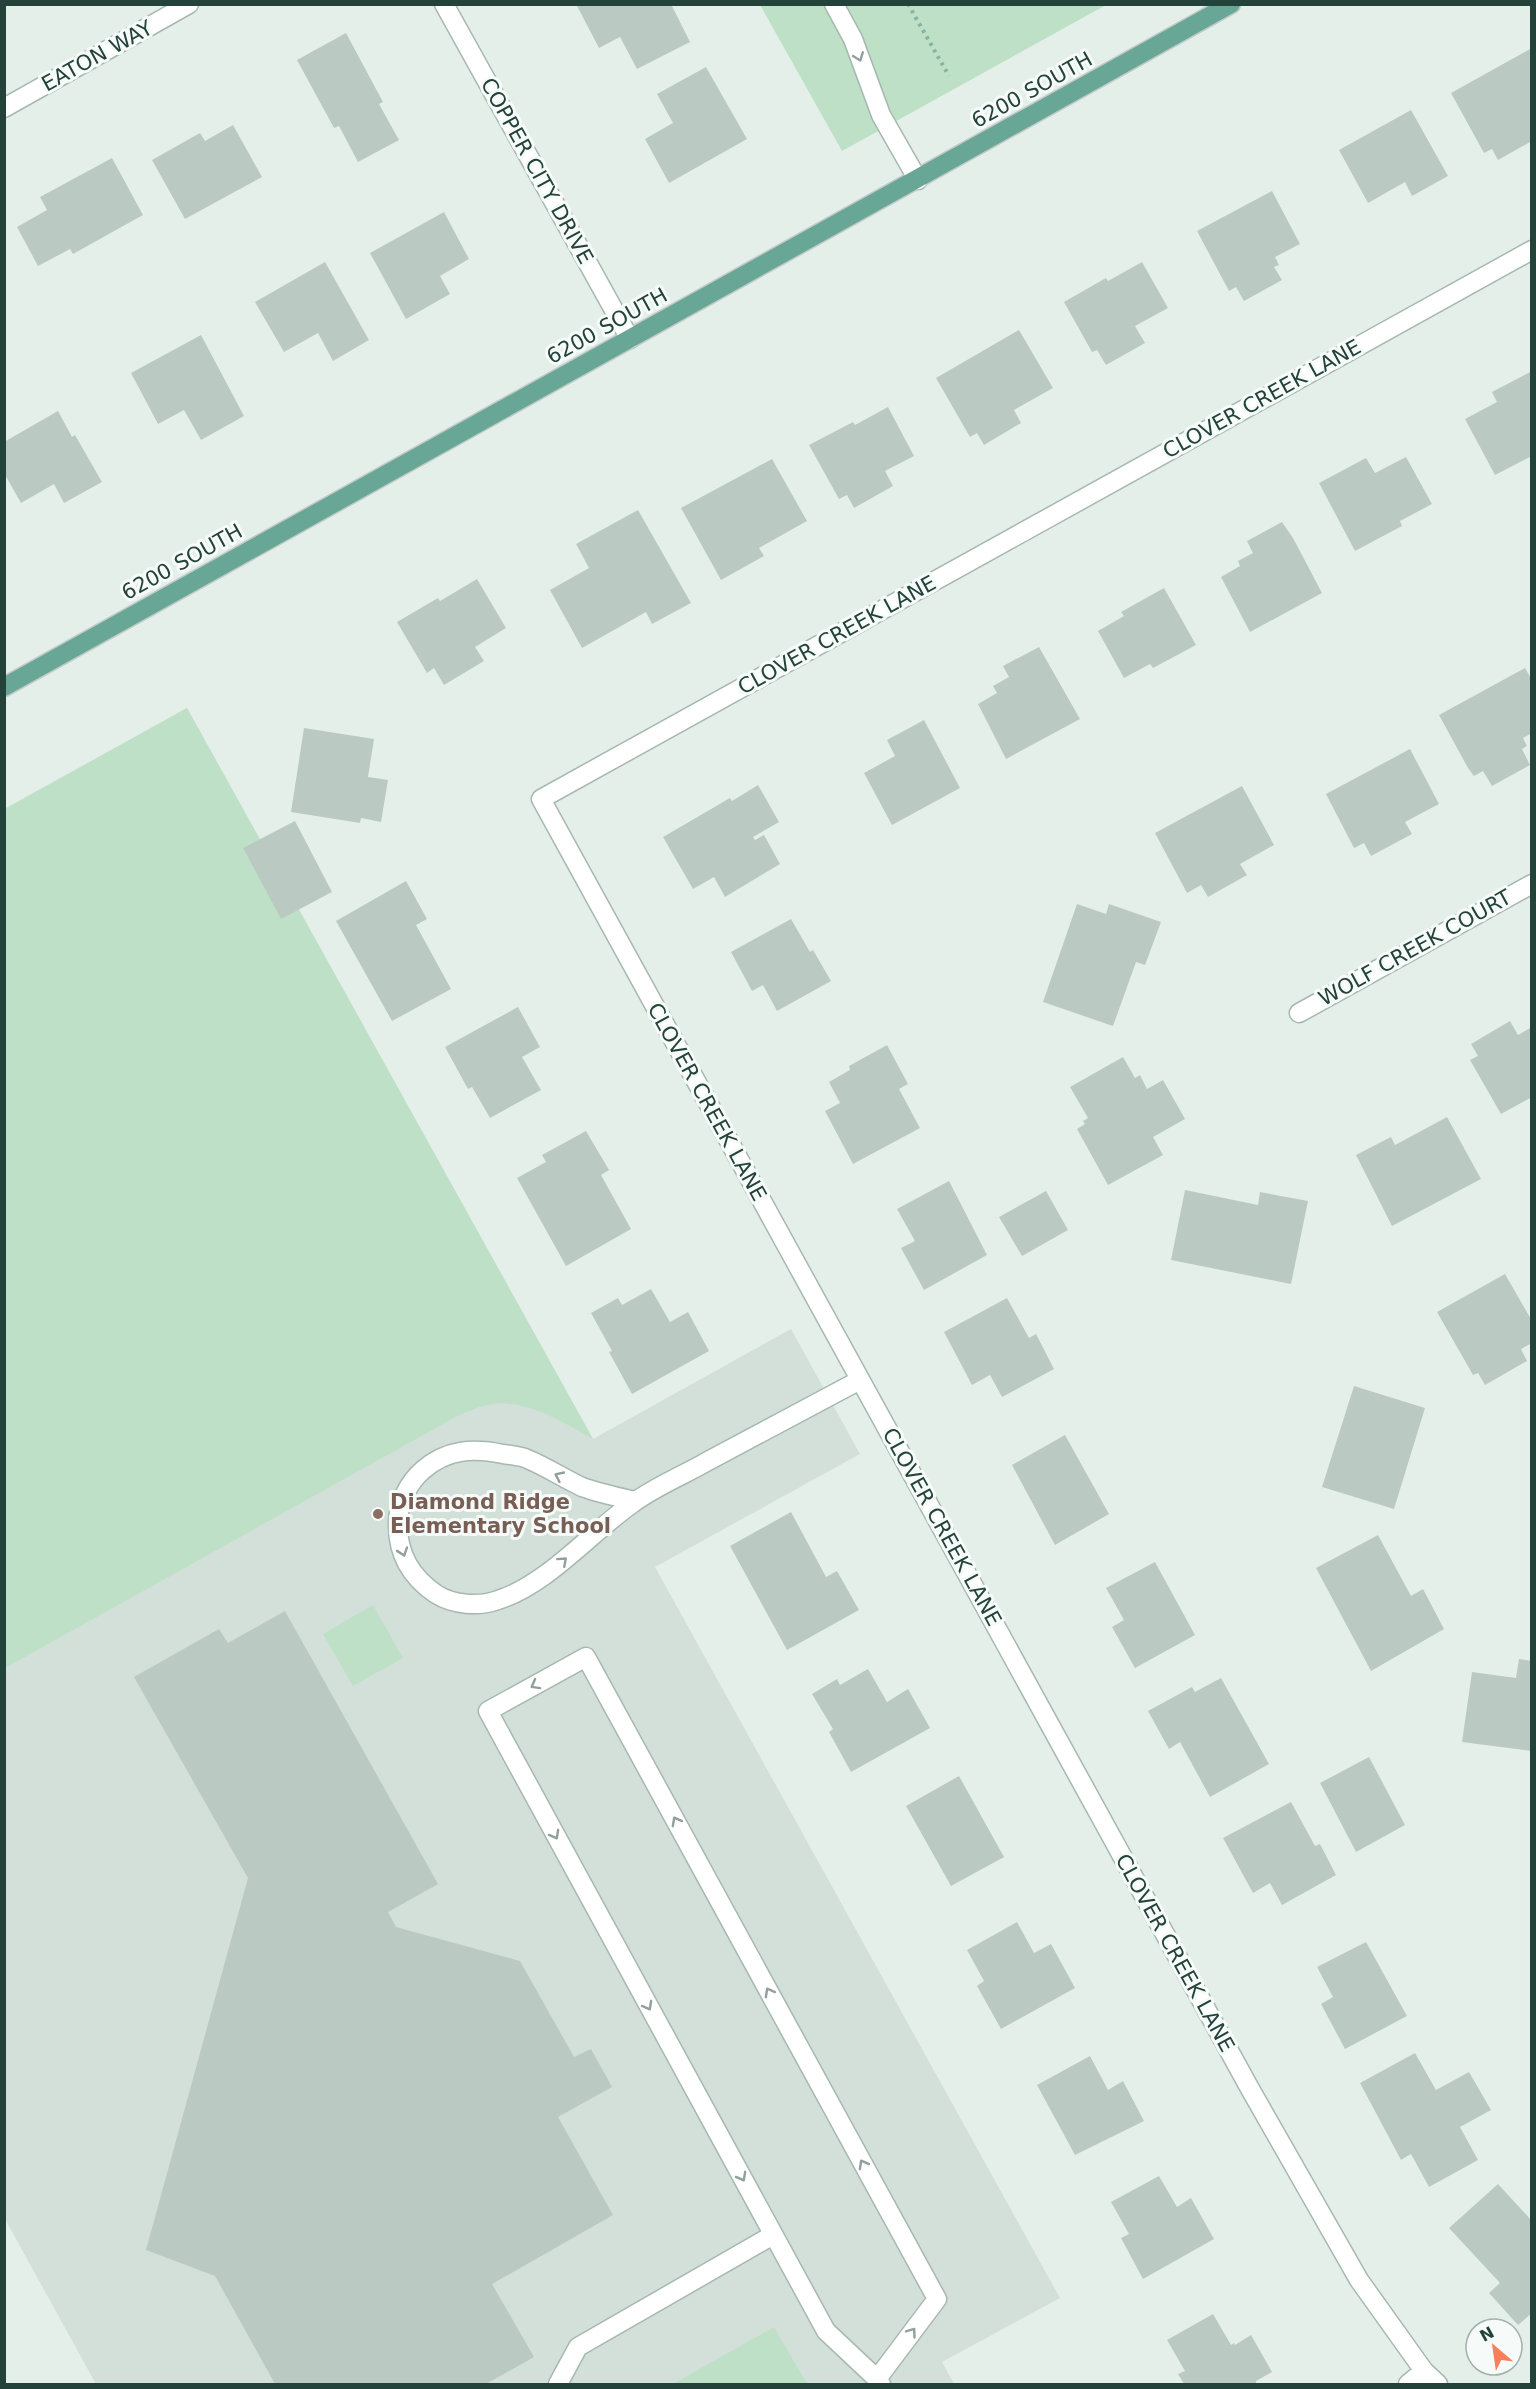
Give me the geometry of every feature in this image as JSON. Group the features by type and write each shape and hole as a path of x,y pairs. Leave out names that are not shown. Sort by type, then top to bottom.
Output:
{"main road":[{"name":"6200 SOUTH","path":"4,687 1232,4"}],"street":[{"name":"EATON WAY","path":"4,108 189,4"},
{"name":"COPPER CITY DRIVE","path":"444,4 630,339"},
{"path":"834,4 853,39 881,115 918,180"},
{"name":"CLOVER CREEK LANE","path":"1438,2385 1424,2371 1359,2280 1254,2097 541,799 1532,250"},
{"name":"WOLF CREEK COURT","path":"1299,1013 1532,884"},
{"path":"634,1501 585,1488 525,1458 468,1450 448,1454 430,1464 415,1477 401,1504 398,1534 402,1553 411,1570 424,1586 459,1603 479,1604 498,1600 516,1592 557,1567 584,1541 634,1501 860,1380"},
{"path":"586,1657 937,2299 879,2382 826,2331 488,1711 586,1657"},
{"path":"558,2385 578,2347 773,2235"},
{"path":"1408,2385 1424,2371"}],"path":[{"path":"908,4 949,76"}],"shaded area":[{"name":"Diamond Ridge Elementary School","path":"187,708 593,1439 791,1329 860,1454 655,1567 1060,2298 942,2362 954,2384 96,2384 5,2219 4,809"}],"green space":[{"path":"760,5 1106,5 842,151"},
{"path":"187,708 593,1439 555,1418 528,1407 500,1403 476,1408 459,1415 5,1668 5,809"},
{"path":"373,1605 403,1658 353,1686 323,1634"},
{"path":"774,2327 807,2384 673,2384"}],"building":[{"path":"576,4 671,4 690,42 637,69 620,37 599,48"},
{"path":"346,33 383,102 379,104 399,140 358,162 339,126 334,128 297,60"},
{"path":"1532,48 1532,141 1498,160 1492,149 1484,153 1451,93"},
{"path":"706,67 747,139 669,183 645,139 673,123 657,94"},
{"path":"1411,110 1448,176 1412,196 1405,182 1368,203 1339,150"},
{"path":"233,125 262,177 185,219 152,160 200,133 205,141"},
{"path":"112,158 143,215 73,254 70,249 38,266 17,227 47,210 40,197"},
{"path":"1272,191 1300,244 1275,257 1279,265 1274,267 1282,280 1244,301 1236,287 1229,291 1197,231"},
{"path":"444,212 469,259 440,276 450,294 406,319 370,253"},
{"path":"325,262 369,340 333,361 318,333 284,352 255,302"},
{"path":"1142,262 1168,308 1135,326 1145,343 1106,365 1097,350 1092,352 1064,302 1106,278 1108,281"},
{"path":"1019,330 1053,388 1014,410 1021,423 984,445 977,433 970,437 936,378"},
{"path":"201,335 244,416 201,440 184,410 158,424 131,373"},
{"path":"1532,371 1532,456 1495,475 1465,419 1497,402 1492,392"},
{"path":"888,407 914,456 885,471 893,486 854,508 847,495 839,499 809,445 853,422 855,425"},
{"path":"58,411 72,437 75,435 102,482 64,503 54,484 21,503 4,473 4,442"},
{"path":"1406,457 1432,504 1400,521 1402,526 1355,551 1319,483 1366,458 1375,473"},
{"path":"772,459 807,521 759,548 764,556 721,580 681,508"},
{"path":"638,510 691,603 652,624 646,612 582,648 550,590 589,568 576,544"},
{"path":"1282,522 1322,593 1250,632 1221,577 1240,566 1238,561 1253,553 1247,541"},
{"path":"477,579 506,628 475,647 484,661 444,685 434,668 427,673 397,622 438,598 440,601"},
{"path":"1164,588 1196,645 1153,668 1150,664 1124,678 1098,631 1124,616 1121,612"},
{"path":"1039,647 1080,719 1006,759 978,704 997,693 993,686 1009,677 1003,666"},
{"path":"1525,668 1532,680 1532,733 1523,738 1527,746 1522,749 1530,765 1492,786 1483,771 1474,776 1468,768 1439,715"},
{"path":"924,720 960,788 892,825 864,773 895,756 887,740"},
{"path":"304,728 374,739 368,777 388,780 381,822 361,818 360,823 291,812"},
{"path":"1410,749 1439,804 1405,822 1412,834 1371,856 1364,843 1354,848 1326,794"},
{"path":"758,785 779,822 753,837 755,840 764,835 780,864 725,897 714,877 693,889 663,837 730,798 732,801"},
{"path":"1242,786 1274,845 1240,864 1247,875 1208,897 1201,885 1187,893 1155,833"},
{"path":"295,821 332,892 281,919 243,848"},
{"path":"406,881 427,919 416,925 451,989 392,1021 336,921"},
{"path":"1077,904 1106,914 1109,904 1161,922 1145,965 1136,962 1113,1026 1043,1002"},
{"path":"791,919 810,952 813,950 831,981 777,1011 763,985 752,991 731,952"},
{"path":"518,1007 540,1047 522,1057 541,1090 490,1118 472,1087 468,1089 445,1047"},
{"path":"1510,1021 1518,1035 1532,1027 1532,1097 1501,1114 1470,1060 1478,1056 1471,1044"},
{"path":"887,1045 908,1084 899,1089 920,1128 853,1164 825,1111 840,1103 829,1082 850,1070 849,1066"},
{"path":"1123,1057 1135,1078 1140,1075 1147,1089 1163,1080 1185,1119 1153,1137 1163,1155 1108,1185 1077,1129 1085,1124 1083,1121 1088,1118 1070,1087"},
{"path":"1447,1117 1481,1179 1392,1226 1356,1155 1391,1137 1395,1145"},
{"path":"586,1131 609,1170 601,1175 631,1229 566,1266 517,1178 546,1162 542,1155"},
{"path":"949,1181 987,1255 924,1290 901,1248 915,1241 897,1209"},
{"path":"1185,1190 1258,1205 1260,1192 1308,1201 1291,1284 1171,1260"},
{"path":"1046,1191 1068,1230 1022,1256 999,1217"},
{"path":"1505,1274 1532,1321 1532,1343 1521,1349 1527,1361 1485,1385 1478,1373 1473,1375 1437,1312"},
{"path":"651,1289 670,1322 688,1312 709,1351 632,1394 591,1313 618,1298 622,1305"},
{"path":"1007,1298 1029,1338 1036,1334 1054,1369 1002,1397 990,1375 972,1385 944,1332"},
{"path":"1354,1386 1425,1408 1394,1509 1322,1487"},
{"path":"1065,1435 1109,1514 1055,1545 1012,1465"},
{"path":"791,1512 826,1577 837,1571 859,1610 787,1650 730,1546"},
{"path":"1378,1535 1411,1596 1423,1589 1444,1629 1371,1671 1316,1568"},
{"path":"1155,1562 1195,1635 1135,1668 1112,1627 1124,1620 1106,1588"},
{"path":"285,1611 438,1884 388,1912 396,1927 520,1961 574,2057 591,2049 612,2087 558,2117 613,2215 492,2284 534,2357 486,2384 275,2384 215,2276 146,2250 248,1878 134,1677 219,1629 228,1643"},
{"path":"1519,1659 1532,1661 1532,1751 1462,1742 1472,1672 1516,1678"},
{"path":"868,1669 887,1702 908,1689 930,1728 851,1772 829,1732 833,1729 812,1694 837,1679 840,1685"},
{"path":"1221,1678 1269,1764 1210,1797 1180,1742 1169,1749 1148,1711 1192,1687 1195,1692"},
{"path":"1369,1757 1405,1825 1356,1852 1320,1783"},
{"path":"959,1776 1004,1857 951,1886 906,1806"},
{"path":"1291,1802 1315,1846 1320,1844 1336,1875 1282,1905 1270,1883 1253,1893 1223,1838"},
{"path":"1017,1922 1034,1953 1051,1944 1075,1988 1001,2029 977,1986 984,1981 967,1950"},
{"path":"1366,1942 1407,2016 1345,2049 1321,2004 1333,1997 1317,1967"},
{"path":"1415,2053 1436,2090 1469,2072 1491,2110 1460,2127 1478,2160 1429,2187 1411,2154 1401,2160 1360,2083"},
{"path":"1090,2056 1108,2090 1123,2081 1144,2121 1075,2155 1037,2085"},
{"path":"1159,2176 1177,2207 1191,2198 1214,2239 1143,2279 1121,2238 1129,2234 1111,2202"},
{"path":"1498,2184 1532,2221 1532,2313 1524,2320 1524,2317 1511,2317 1489,2293 1500,2283 1449,2228"},
{"path":"1213,2314 1231,2345 1251,2335 1272,2372 1256,2381 1256,2384 1184,2384 1178,2374 1185,2371 1167,2340"}],"place":[{"name":"Diamond Ridge Elementary School","path":"378,1514"}]}
